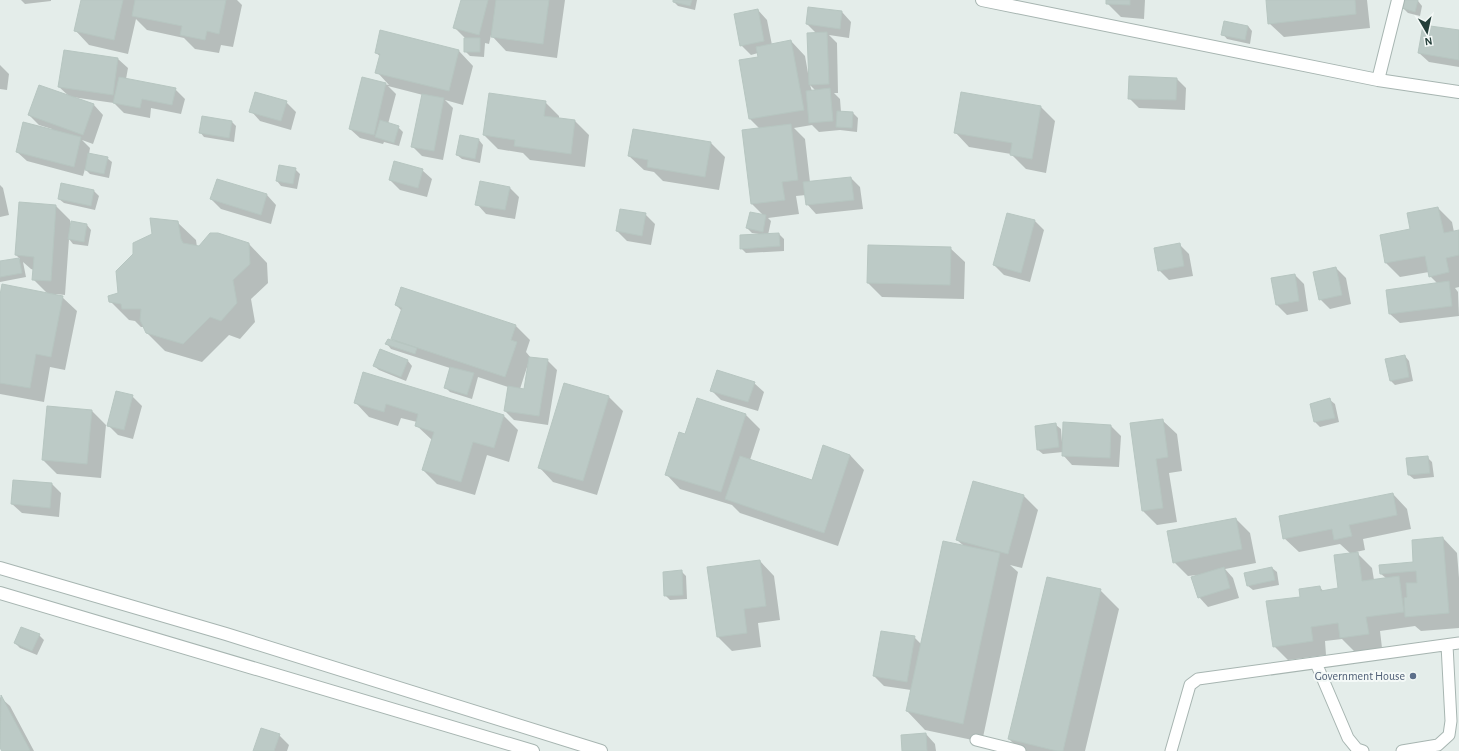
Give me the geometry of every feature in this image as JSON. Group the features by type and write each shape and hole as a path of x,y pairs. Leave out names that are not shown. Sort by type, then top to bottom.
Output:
{"street":[{"path":"982,0 1378,80 1459,92"},
{"path":"1378,80 1398,0"},
{"path":"0,568 234,636 601,751"},
{"path":"0,593 533,751"}],"lane":[{"path":"1171,751 1190,685 1198,679 1459,643"},
{"path":"1402,751 1438,745 1449,735 1451,721 1447,645"},
{"path":"1316,662 1348,738 1357,749 1363,751"},
{"path":"976,740 1020,751"}],"building":[{"path":"81,0 123,0 114,40 74,31"},
{"path":"135,0 226,0 219,34 207,31 205,40 180,35 182,26 132,16"},
{"path":"461,0 488,0 479,35 453,28"},
{"path":"496,0 549,0 543,44 491,37"},
{"path":"673,0 692,0 690,6 673,2"},
{"path":"1106,0 1130,0 1130,5 1106,4"},
{"path":"1266,0 1355,0 1356,14 1268,24"},
{"path":"1405,0 1418,0 1415,12 1402,8"},
{"path":"808,7 842,11 840,29 806,24"},
{"path":"758,9 764,41 740,46 734,14"},
{"path":"1224,21 1248,26 1245,40 1221,35"},
{"path":"1423,25 1459,30 1459,60 1418,53"},
{"path":"380,30 459,50 449,91 375,73 380,54 375,53"},
{"path":"827,32 829,84 809,85 807,33"},
{"path":"464,38 480,38 480,52 464,52"},
{"path":"791,40 804,110 749,119 739,60 758,57 756,47"},
{"path":"64,50 118,58 113,95 58,87"},
{"path":"1129,76 1177,78 1176,100 1128,99"},
{"path":"119,77 176,88 172,105 142,99 140,108 113,103"},
{"path":"362,77 386,83 374,135 349,129"},
{"path":"39,85 94,104 83,135 28,115"},
{"path":"830,88 833,121 809,123 806,91"},
{"path":"255,92 287,101 281,121 249,112"},
{"path":"961,92 1041,106 1032,159 1010,155 1012,143 954,133"},
{"path":"489,93 546,101 544,116 575,120 571,154 514,146 515,140 483,135"},
{"path":"422,94 444,98 434,151 411,147"},
{"path":"837,111 853,112 852,128 836,127"},
{"path":"202,116 232,121 229,138 199,133"},
{"path":"380,120 399,126 394,143 375,137"},
{"path":"23,122 81,137 74,167 16,152"},
{"path":"791,124 798,180 782,182 785,200 751,204 742,130"},
{"path":"633,129 711,142 705,177 647,167 648,160 628,156"},
{"path":"460,135 479,139 475,159 456,155"},
{"path":"88,153 108,157 104,174 85,170"},
{"path":"394,161 423,169 418,188 389,180"},
{"path":"279,165 296,168 293,184 276,181"},
{"path":"851,177 854,200 806,205 803,182"},
{"path":"217,179 267,194 261,215 210,199"},
{"path":"480,181 510,187 505,210 475,205"},
{"path":"61,183 94,190 91,206 58,199"},
{"path":"19,202 56,205 51,281 32,280 34,257 15,255"},
{"path":"1438,207 1444,233 1459,230 1459,255 1446,258 1449,272 1429,277 1425,256 1385,263 1380,235 1410,229 1407,213"},
{"path":"620,209 646,213 642,236 616,231"},
{"path":"750,212 766,215 763,232 746,228"},
{"path":"1007,213 1035,220 1021,273 993,265"},
{"path":"150,218 178,221 183,243 199,246 210,233 218,233 249,243 250,264 233,280 237,303 221,321 210,317 183,344 146,333 140,320 141,309 122,309 121,304 109,302 108,296 118,293 116,271 133,254 133,243 152,234"},
{"path":"71,221 87,224 84,242 68,239"},
{"path":"779,233 780,246 740,249 740,235"},
{"path":"1180,243 1184,266 1158,271 1154,248"},
{"path":"868,245 951,247 950,285 867,283"},
{"path":"19,258 22,273 0,277 0,261"},
{"path":"1336,267 1342,295 1319,300 1313,272"},
{"path":"1295,274 1299,301 1276,305 1271,278"},
{"path":"1449,281 1452,306 1389,314 1386,290"},
{"path":"2,284 63,296 51,357 36,354 30,388 0,383 0,295"},
{"path":"401,287 516,325 511,340 517,342 505,377 391,339 402,308 395,305"},
{"path":"388,339 417,348 415,354 385,344"},
{"path":"380,349 408,360 401,377 373,366"},
{"path":"1405,355 1409,377 1390,381 1385,359"},
{"path":"529,357 548,359 539,416 504,411 508,386 524,389"},
{"path":"450,367 474,373 467,395 444,388"},
{"path":"717,370 755,382 748,402 710,391"},
{"path":"363,372 504,415 494,448 473,442 461,482 422,470 434,432 415,426 418,414 386,404 384,412 354,403"},
{"path":"564,383 609,396 583,481 538,468"},
{"path":"116,391 133,395 124,430 107,426"},
{"path":"697,398 746,414 721,492 665,475 679,432 685,434"},
{"path":"1330,398 1335,418 1314,422 1310,404"},
{"path":"47,406 92,410 87,464 42,460"},
{"path":"1163,419 1168,457 1156,459 1163,508 1142,511 1130,423"},
{"path":"1063,422 1111,425 1110,458 1062,456"},
{"path":"1056,423 1059,447 1037,450 1035,426"},
{"path":"823,445 850,455 824,533 725,499 740,456 812,480"},
{"path":"1428,456 1430,473 1408,475 1406,458"},
{"path":"13,480 52,483 50,508 11,504"},
{"path":"973,481 1024,495 1008,554 956,540"},
{"path":"1393,493 1397,515 1349,525 1352,536 1334,540 1332,529 1283,539 1279,516"},
{"path":"1236,518 1242,549 1173,563 1167,531"},
{"path":"1443,537 1449,613 1405,617 1404,598 1407,597 1406,583 1417,583 1416,571 1380,574 1379,565 1413,562 1412,540"},
{"path":"943,541 1000,553 963,724 906,711"},
{"path":"1358,552 1362,581 1399,576 1404,612 1366,617 1369,634 1340,638 1338,623 1311,627 1313,641 1273,647 1266,601 1300,597 1299,589 1320,586 1321,591 1338,588 1334,555"},
{"path":"760,560 766,606 744,609 747,633 717,637 707,567"},
{"path":"1224,567 1230,588 1198,598 1191,577"},
{"path":"1272,567 1275,580 1247,586 1244,573"},
{"path":"682,570 683,595 664,596 663,572"},
{"path":"1047,577 1101,589 1063,751 1057,751 1008,739"},
{"path":"21,627 40,634 32,651 14,643"},
{"path":"881,631 915,636 907,682 873,676"},
{"path":"1,695 30,750 2,751 0,748"},
{"path":"261,728 280,734 274,751 253,751"},
{"path":"926,733 927,751 902,751 901,735"}],"place":[{"name":"Government House","path":"1413,676"}]}
